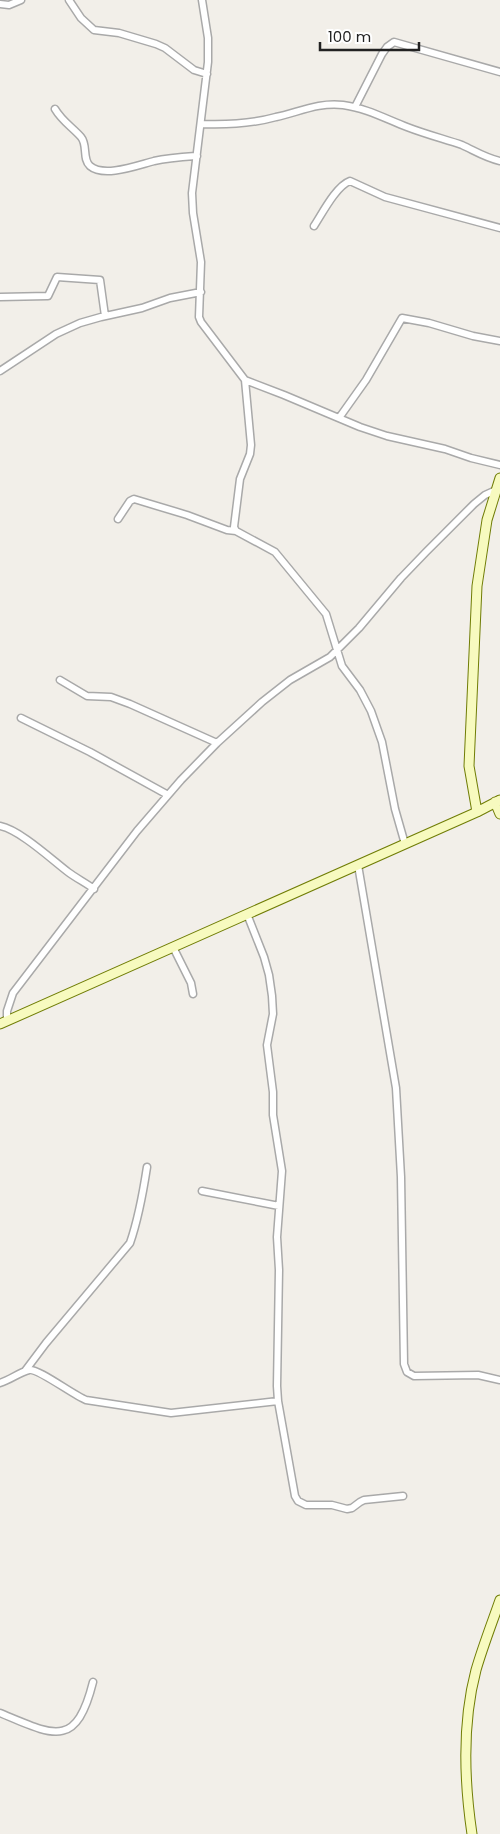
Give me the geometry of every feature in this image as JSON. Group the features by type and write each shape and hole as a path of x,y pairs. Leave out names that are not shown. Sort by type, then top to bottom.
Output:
{"main road":[{"path":"477,812 469,766 477,586 487,520 500,478"},
{"path":"4,1022 498,801 500,814"},
{"path":"472,1834 466,1796 467,1718 476,1671 500,1600"}],"street":[{"path":"0,4 9,5 21,0"},
{"path":"69,0 81,18 94,30 119,33 156,44 165,48 194,70 207,74"},
{"path":"202,0 208,38 207,74 192,193 200,262 201,292 198,310 201,322 244,380 251,445 250,454 240,479 238,490 233,522 236,530"},
{"path":"355,107 382,54 394,42 500,72"},
{"path":"201,124 229,125 244,123 277,117 314,106 340,105 355,107 463,146 490,159 500,161"},
{"path":"55,109 64,121 82,138 87,162 97,170 111,170 155,161 197,156"},
{"path":"314,226 332,197 346,182 350,181 385,197 500,228"},
{"path":"0,298 48,296 57,277 100,280 105,316"},
{"path":"0,371 56,334 80,323 142,308 170,298 201,292"},
{"path":"339,418 366,380 402,318 500,341"},
{"path":"244,380 387,436 445,449 500,465"},
{"path":"4,1022 13,993 128,843 217,743 269,696 290,680 337,651 426,552 474,504 485,495 496,490"},
{"path":"118,519 130,501 134,499 187,515 227,530 236,530 275,552 326,614 342,666 360,690 374,718 382,742 395,809 405,844"},
{"path":"60,680 88,696 110,697 130,704 217,743"},
{"path":"21,718 90,752 168,796"},
{"path":"0,826 6,827 30,842 94,889"},
{"path":"358,864 396,1088 402,1177 404,1364 407,1372 414,1376 478,1375 500,1380"},
{"path":"247,914 270,975 272,996 273,1014 267,1045 273,1115 282,1171 277,1237 278,1401 295,1496 298,1501 306,1505 332,1505 347,1509 364,1500 403,1496"},
{"path":"173,947 191,983 193,994"},
{"path":"24,1373 46,1343 130,1242 143,1197 147,1166"},
{"path":"202,1191 279,1206"},
{"path":"0,1383 29,1370 41,1373 55,1384 86,1400 171,1412 278,1401"},
{"path":"0,1713 34,1727 54,1732 67,1730 77,1722 88,1703 93,1682"}]}
